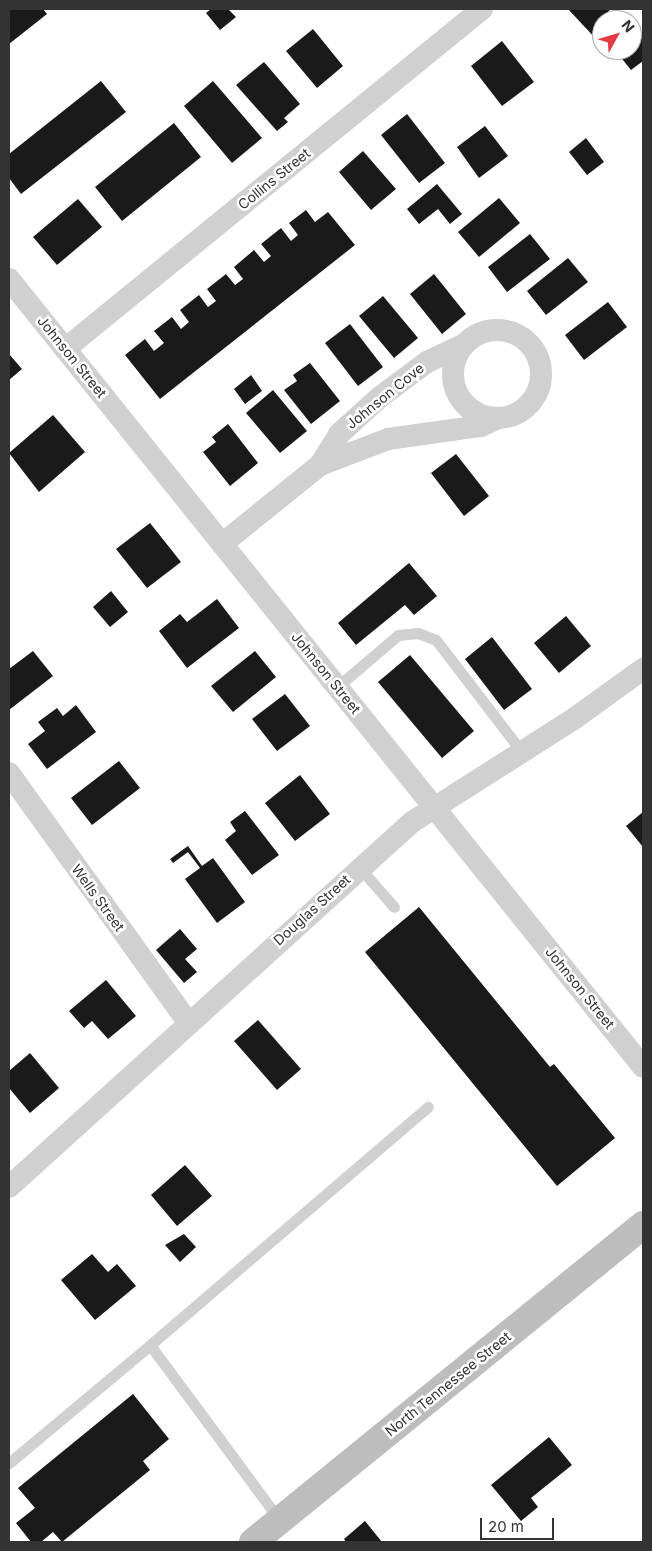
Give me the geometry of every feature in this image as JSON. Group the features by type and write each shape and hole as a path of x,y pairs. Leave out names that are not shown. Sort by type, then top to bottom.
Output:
{"main road":[{"name":"North Tennessee Street","path":"253,1542 643,1225"}],"street":[{"name":"Collins Street","path":"66,349 482,9"},
{"name":"Johnson Street","path":"9,279 643,1067"},
{"name":"Johnson Cove","path":"222,544 320,464 339,434 380,397 427,362 464,344 479,334 504,331 527,342 537,356 541,373 534,397 515,414 498,418 481,426 388,439 320,464"},
{"path":"464,344 452,375 456,392 466,406 498,418"},
{"name":"Douglas Street","path":"10,1184 359,867 434,806 522,752 643,669"},
{"name":"Wells Street","path":"9,773 188,1022"}],"lane":[{"path":"337,687 398,635 418,633 436,640 522,752"},
{"path":"359,867 394,907"},
{"path":"9,1463 428,1107"},
{"path":"150,1345 280,1521"}],"building":[{"path":"9,9 43,9 47,14 9,44"},
{"path":"211,9 228,9 236,17 220,30 206,13"},
{"path":"568,9 611,9 592,10 592,35"},
{"path":"313,29 343,66 317,88 286,51"},
{"path":"642,36 643,61 631,70 623,60 642,60"},
{"path":"502,41 534,82 502,106 471,66"},
{"path":"264,62 300,104 284,118 288,122 277,131 236,85"},
{"path":"101,81 126,112 21,194 9,178 9,154"},
{"path":"213,81 262,138 232,163 184,106"},
{"path":"407,114 445,163 419,183 381,135"},
{"path":"174,123 201,157 122,221 95,187"},
{"path":"485,126 508,156 479,178 457,147"},
{"path":"586,138 604,162 587,175 569,152"},
{"path":"363,151 396,189 371,210 339,172"},
{"path":"437,184 462,214 450,224 438,209 419,224 407,209"},
{"path":"499,198 520,223 479,257 458,232"},
{"path":"78,199 102,227 57,265 33,237"},
{"path":"306,210 315,222 328,212 355,245 160,399 125,355 145,339 154,351 164,343 154,331 172,317 181,329 189,322 180,310 199,295 208,307 216,301 207,289 226,274 235,285 243,279 234,267 254,250 264,262 271,256 261,244 281,228 291,241 298,235 289,223"},
{"path":"530,234 550,259 507,292 488,267"},
{"path":"568,258 588,282 546,315 527,291"},
{"path":"434,274 466,314 442,334 410,294"},
{"path":"383,296 418,338 394,358 359,316"},
{"path":"608,302 627,327 584,360 565,335"},
{"path":"350,324 383,367 358,386 325,343"},
{"path":"9,354 22,369 9,380"},
{"path":"310,363 340,401 311,424 284,390 297,381 293,375"},
{"path":"251,375 262,391 245,404 234,389"},
{"path":"273,390 307,431 280,453 246,413"},
{"path":"53,415 85,452 39,492 9,453"},
{"path":"228,424 258,463 230,486 203,452 216,442 212,437"},
{"path":"456,454 489,496 464,516 431,473"},
{"path":"150,523 181,562 147,588 116,549"},
{"path":"409,563 437,596 414,615 405,605 356,645 338,623"},
{"path":"111,591 128,612 110,627 93,607"},
{"path":"217,599 239,628 187,668 159,631 180,614 187,622"},
{"path":"566,616 591,646 559,673 534,643"},
{"path":"492,637 532,689 504,710 465,659"},
{"path":"33,651 53,676 9,710 9,669"},
{"path":"255,651 276,677 233,712 211,686"},
{"path":"410,655 474,731 442,758 378,682"},
{"path":"285,694 310,726 277,751 252,719"},
{"path":"76,705 96,732 47,769 28,744 45,731 38,722 57,708 63,716"},
{"path":"119,761 140,788 92,825 71,798"},
{"path":"300,775 330,814 295,841 265,803"},
{"path":"245,811 279,855 252,875 225,840 236,831 230,822"},
{"path":"643,812 643,847 626,826"},
{"path":"188,846 202,866 213,858 245,902 217,923 185,879 200,868 188,852 173,863 170,859"},
{"path":"419,907 550,1067 554,1064 615,1138 557,1186 365,952"},
{"path":"180,929 197,949 185,959 197,972 184,983 156,950"},
{"path":"106,980 136,1016 108,1039 92,1021 84,1028 69,1011"},
{"path":"258,1020 301,1069 277,1090 234,1041"},
{"path":"30,1053 59,1088 30,1113 9,1088 9,1071"},
{"path":"185,1165 212,1196 177,1226 151,1195"},
{"path":"184,1234 196,1247 180,1262 165,1245"},
{"path":"92,1254 108,1272 117,1264 136,1286 95,1320 61,1280"},
{"path":"133,1394 169,1439 143,1461 150,1470 62,1542 53,1532 41,1542 31,1542 16,1523 35,1508 18,1488"},
{"path":"549,1437 572,1465 531,1498 538,1507 521,1521 491,1485"},
{"path":"365,1521 382,1542 346,1542 344,1539"}]}
